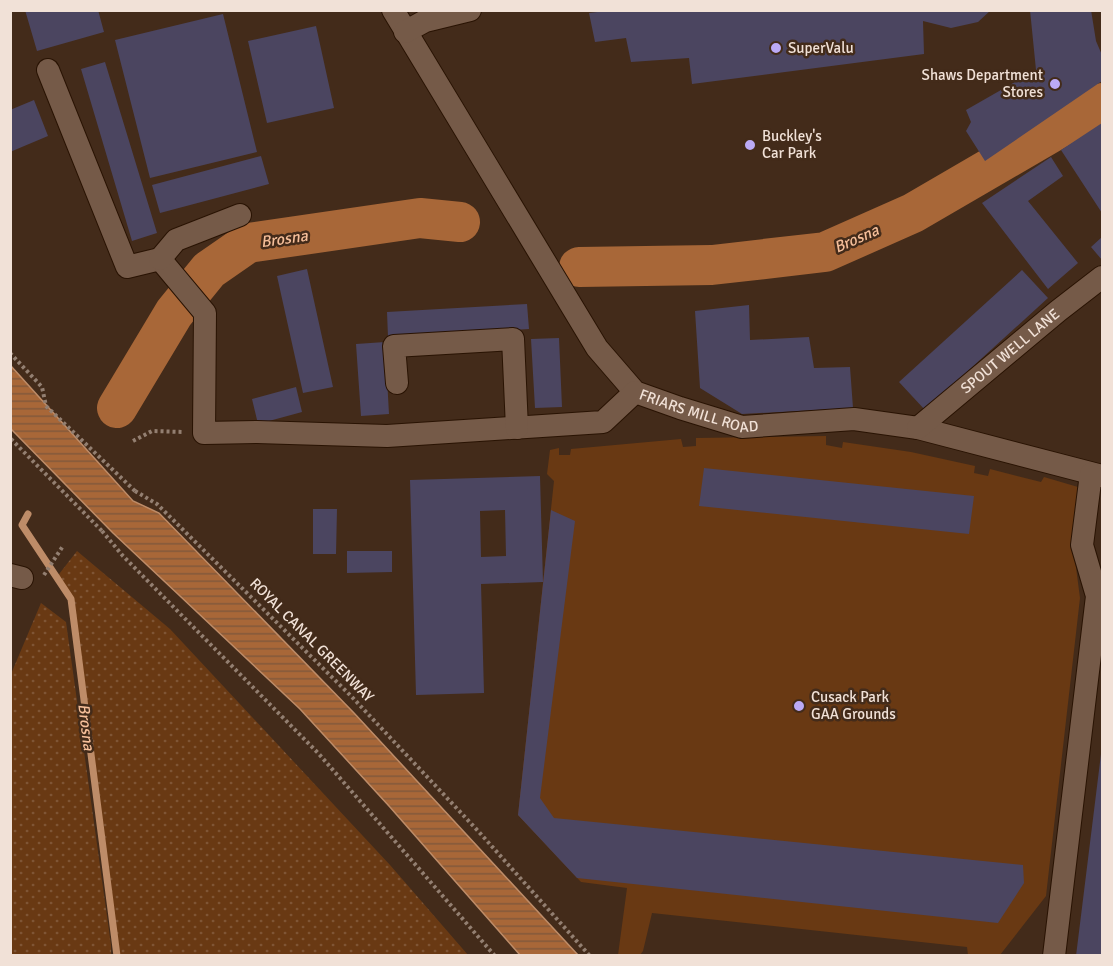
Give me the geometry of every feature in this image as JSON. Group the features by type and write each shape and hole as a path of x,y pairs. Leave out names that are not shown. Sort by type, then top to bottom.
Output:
{"street":[{"name":"FRIARS MILL ROAD","path":"393,10 597,348 634,392 742,427 854,419 918,428 1097,475"},
{"path":"405,32 425,21 470,10"},
{"path":"48,70 127,267 160,259 176,240 240,215"},
{"path":"160,259 205,313 204,433 256,432 387,436 603,422 634,392"},
{"name":"SPOUT WELL LANE","path":"918,428 1102,277"},
{"path":"397,383 394,345 513,339 518,428"},
{"path":"1054,956 1097,596 1082,545 1097,475"}],"path":[{"name":"ROYAL CANAL GREENWAY","path":"10,353 42,387 46,406 135,491 157,504 352,697 479,832 590,956"},
{"path":"133,441 152,430 204,433"},
{"path":"11,439 319,754 495,956"},
{"path":"25,576 54,562 63,546"}],"shaded area":[{"path":"11,366 133,501 159,513 354,713 578,955 520,955 300,709 113,533 11,429"},
{"name":"Cusack Park GAA Grounds","path":"826,436 826,445 842,448 843,442 911,452 975,466 974,473 988,476 990,469 1041,482 1044,477 1078,487 1074,552 1080,598 1046,896 1000,955 968,955 967,947 652,913 640,955 618,955 627,888 581,882 518,815 554,481 547,474 550,450 559,448 559,455 570,455 571,449 681,439 683,447 696,446 696,438"},
{"path":"77,551 170,629 390,865 468,955 117,955 71,599 56,578"},
{"path":"41,603 66,622 111,955 11,955 11,674"}],"building":[{"path":"25,10 98,10 104,32 37,51"},
{"name":"SuperValu","path":"614,10 991,10 978,22 951,28 923,21 924,54 692,84 689,58 631,62 626,38 595,42 589,13"},
{"name":"Shaws Department Stores","path":"1030,10 1091,10 1096,41 1102,55 1102,81 985,161 966,131 971,122 966,110 1036,70"},
{"path":"223,14 257,152 150,178 115,40"},
{"path":"316,26 334,108 267,123 248,41"},
{"path":"105,62 157,233 132,241 81,69"},
{"path":"34,100 48,136 10,152 10,110"},
{"path":"1102,123 1102,213 1061,150"},
{"path":"261,156 269,184 160,213 152,185"},
{"path":"1051,157 1063,176 1028,201 1078,263 1048,289 982,203"},
{"path":"1102,237 1102,260 1091,247"},
{"path":"307,269 333,387 303,393 277,276"},
{"path":"1022,270 1048,298 925,410 899,382"},
{"path":"527,304 529,329 388,337 387,312"},
{"path":"749,305 750,340 809,337 814,368 850,367 853,408 742,414 700,388 695,311"},
{"path":"559,338 562,407 535,408 531,339"},
{"path":"385,342 389,414 361,416 356,344"},
{"path":"296,387 302,412 258,424 252,399"},
{"path":"704,468 974,496 969,534 699,506"},
{"path":"540,476 543,582 481,584 484,693 416,695 410,480","holes":["505,510 506,556 481,557 480,511"]},
{"path":"313,509 337,509 336,554 313,554"},
{"path":"551,510 575,521 540,798 554,818 1023,865 1024,883 998,923 577,878 518,815"},
{"path":"347,551 392,551 392,572 347,573"},
{"path":"1101,754 1102,956 1076,956"}],"waterway":[{"name":"Brosna","path":"579,267 712,265 825,252 913,213 1102,103"},
{"name":"Brosna","path":"117,408 174,313 209,270 248,243 420,218 460,222"},
{"name":"Brosna","path":"28,514 22,525 71,599 117,956"}],"place":[{"name":"SuperValu","path":"776,48"},
{"name":"Shaws Department Stores","path":"1055,84"},
{"name":"Buckley's Car Park","path":"750,145"},
{"name":"Cusack Park GAA Grounds","path":"799,706"}]}
